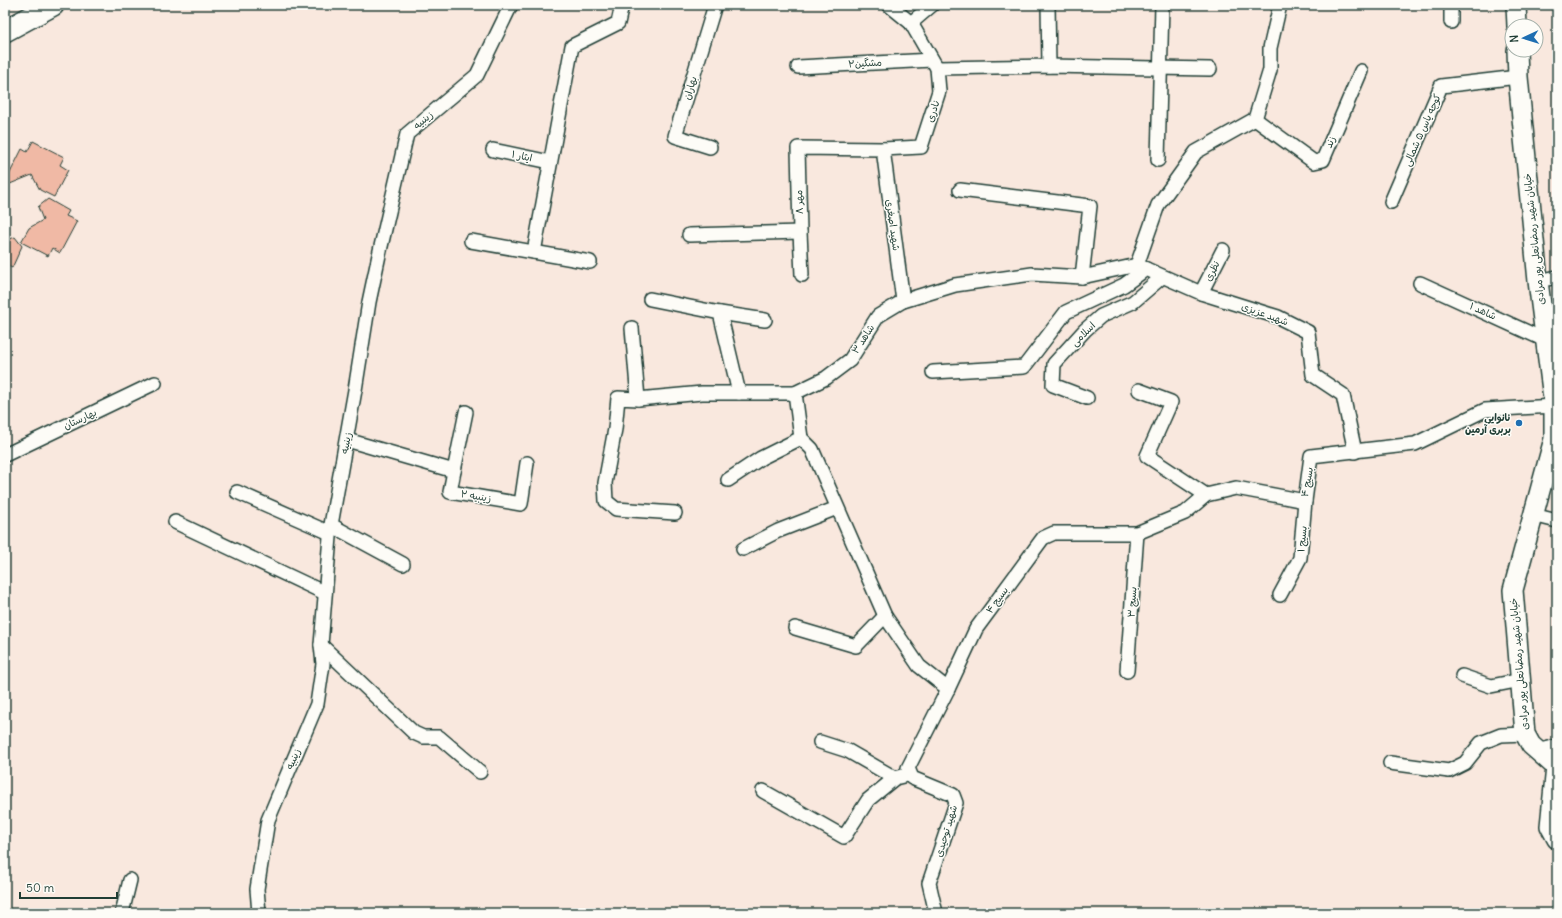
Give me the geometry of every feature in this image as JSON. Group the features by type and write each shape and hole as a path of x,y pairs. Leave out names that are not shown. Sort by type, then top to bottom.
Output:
{"main road":[{"path":"5,31 53,5"}],"street":[{"name":"زینبیه","path":"259,913 257,889 268,820 317,704 323,664 322,646 325,593 331,529 377,263 407,134 476,75 511,5"},
{"path":"534,252 572,46 618,23 622,5"},
{"name":"بهاران","path":"710,147 675,136 715,5"},
{"name":"نادری","path":"883,149 921,148 940,91 934,64 911,23 889,5"},
{"path":"911,23 932,5"},
{"path":"1048,5 1049,66"},
{"path":"1158,160 1162,5"},
{"path":"933,372 1024,367 1066,312 1124,285 1141,267 1158,205 1196,152 1255,119 1270,70 1270,48 1280,5"},
{"path":"1451,5 1451,22"},
{"path":"1516,5 1517,18"},
{"name":"خیابان شهید رمضانعلی پور مرادی","path":"1518,58 1518,76 1538,281 1554,406 1554,439 1513,590 1525,734 1531,745 1556,767 1550,826 1557,838"},
{"name":"مشگین۲","path":"798,67 934,64 1210,69"},
{"name":"زند","path":"1255,119 1314,162 1322,160 1361,71"},
{"name":"کوچه یاس ۵ شمالی","path":"1391,202 1441,86 1518,76"},
{"name":"مهر ۸","path":"800,232 798,148 883,149"},
{"name":"شهید اصغری","path":"883,149 903,301"},
{"name":"ایثار ۱","path":"493,150 550,162"},
{"path":"960,190 1090,206 1082,277"},
{"path":"690,235 800,232 802,275"},
{"path":"471,241 590,262"},
{"name":"نظری","path":"1201,293 1223,250"},
{"name":"شهید عزیزی","path":"1141,267 1201,293 1278,316 1308,332 1313,375 1343,395 1355,452"},
{"name":"شاهد ۳","path":"676,513 616,509 606,501 605,482 616,430 618,398 638,399 702,393 795,393 826,378 850,360 878,316 903,301 955,285 1016,276 1032,274 1082,277 1141,267"},
{"name":"اسلامی","path":"1087,398 1053,385 1054,364 1085,330 1101,316 1133,302 1162,277"},
{"path":"1538,281 1557,277"},
{"name":"شاهد ۱","path":"1420,283 1546,340"},
{"path":"650,299 765,320"},
{"path":"720,313 739,393"},
{"path":"632,328 638,399"},
{"name":"بهارستان","path":"5,455 155,383"},
{"path":"1139,390 1172,402 1147,456 1206,495"},
{"path":"763,791 844,837 868,800 895,778 910,774 908,768 948,689 919,666 885,616 812,449 802,438 795,393"},
{"path":"1355,452 1415,444 1485,410 1554,406"},
{"path":"347,440 454,471 466,412"},
{"path":"728,480 761,458 802,438"},
{"name":"بسیج ۴","path":"948,689 976,629 1043,538 1054,533 1137,533 1185,513 1206,495 1236,488 1305,501 1311,456 1355,452"},
{"name":"زینبیه ۲","path":"454,471 450,492 521,504 527,463"},
{"path":"236,492 331,529 403,564"},
{"name":"بسیج ۱","path":"1280,595 1300,558 1305,501"},
{"path":"743,549 778,531 837,508"},
{"path":"1533,515 1557,521"},
{"path":"175,522 325,593"},
{"name":"بسیج ۳","path":"1128,671 1137,533"},
{"path":"795,628 856,646 885,616"},
{"path":"322,646 414,732 424,737 439,737 480,772"},
{"path":"1462,676 1490,686 1520,680"},
{"path":"1390,763 1449,771 1465,763 1481,743 1501,735 1525,734"},
{"path":"820,742 848,751 895,778"},
{"path":"1537,751 1557,746"},
{"name":"شهید توحیدی","path":"910,774 912,778 953,795 956,803 929,883 936,913"},
{"path":"122,913 130,880"}],"building":[{"path":"33,141 64,157 60,165 68,170 54,197 40,190 32,175 5,186 5,183 22,149 27,152"},
{"path":"48,199 69,211 66,216 77,221 60,253 52,248 48,256 21,242 29,228 43,220 38,207"},
{"path":"15,237 22,246 12,268 5,264 5,241"}],"place":[{"name":"نانوایی بربری آرمین","path":"1519,423"}]}
